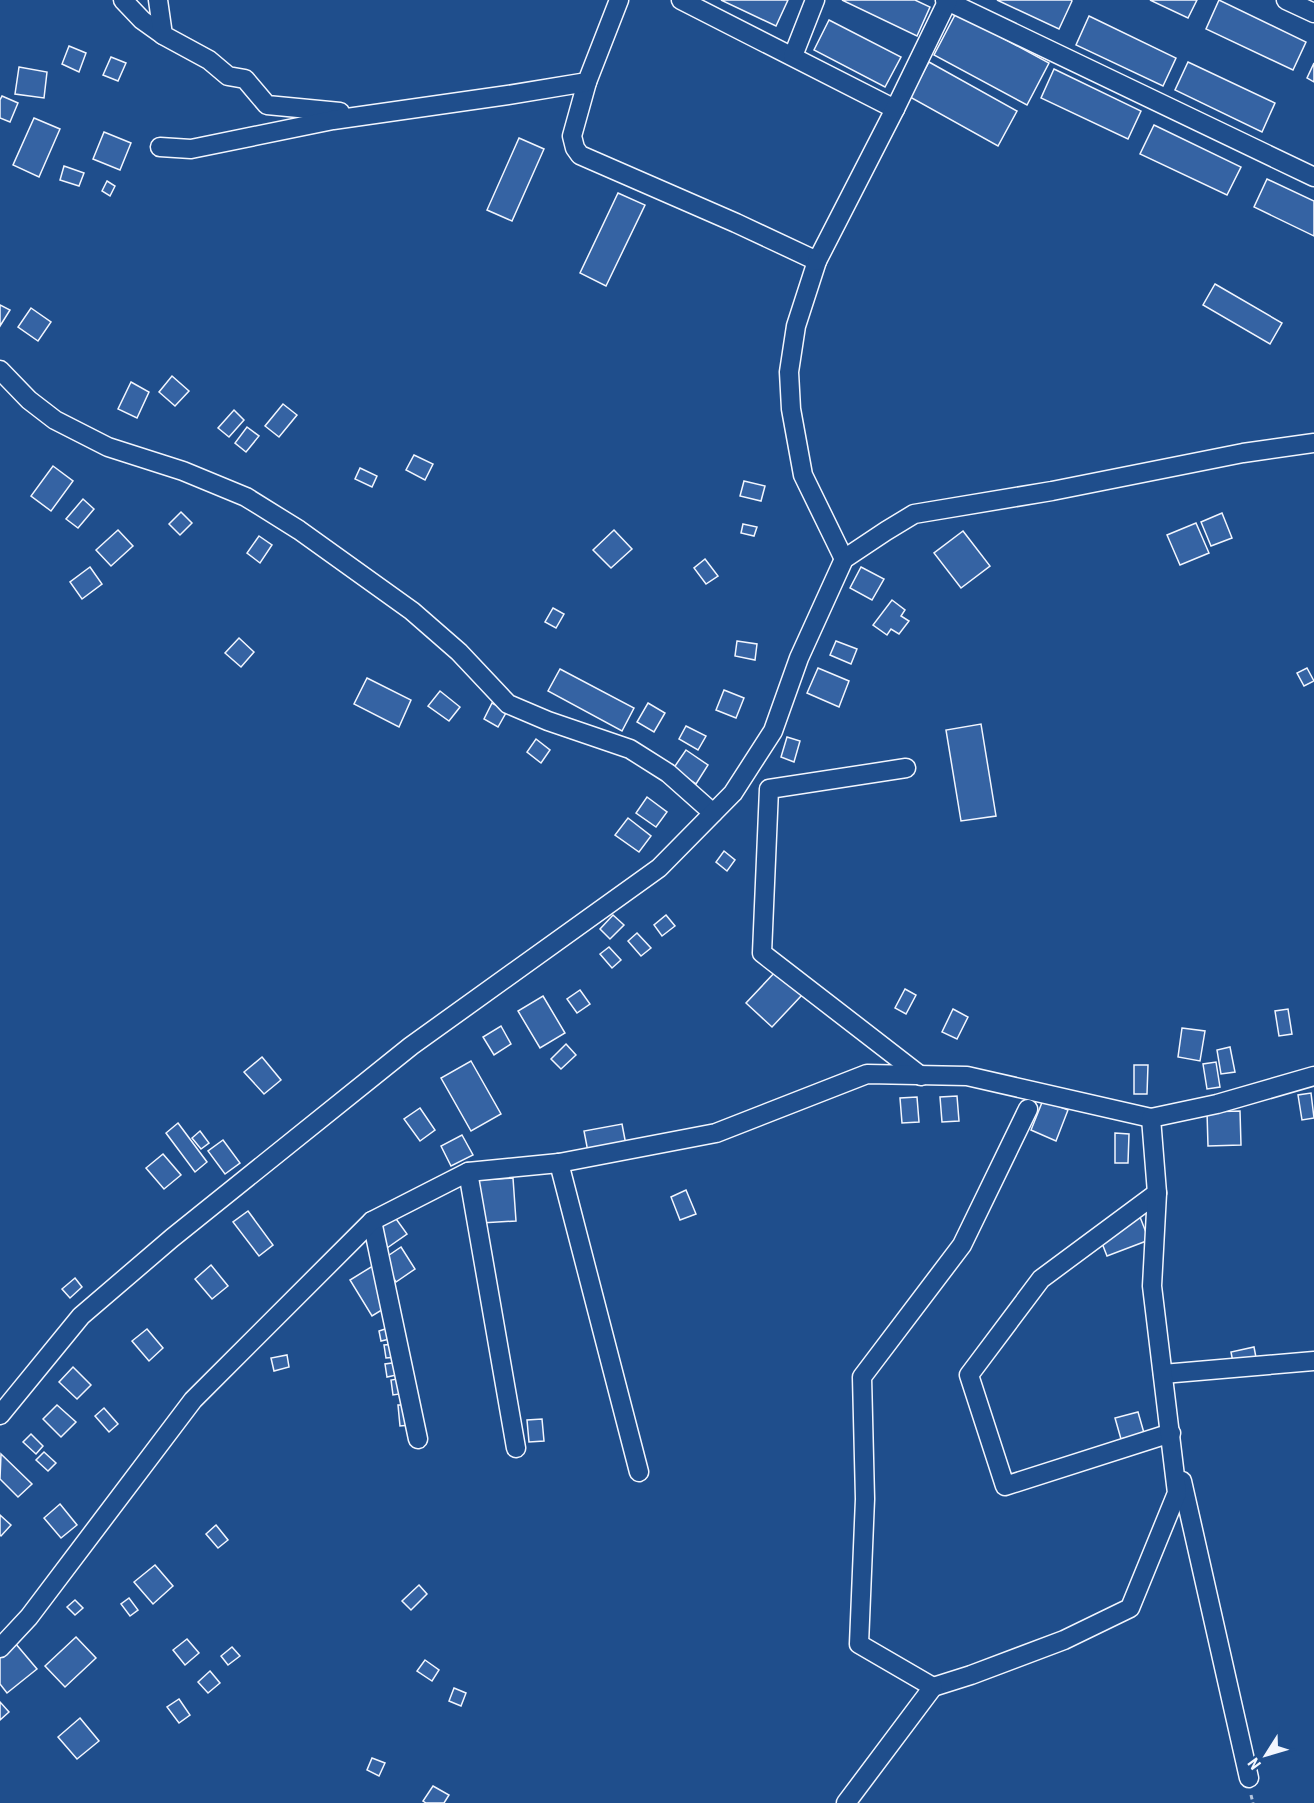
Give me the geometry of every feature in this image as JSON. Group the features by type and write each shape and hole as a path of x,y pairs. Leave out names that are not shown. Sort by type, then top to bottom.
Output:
{"street":[{"path":"123,0 142,20 163,35 209,60 228,76 245,79 267,105 371,115"},
{"path":"158,0 163,35"},
{"path":"619,0 587,82 572,135 574,148 580,155 817,261"},
{"path":"681,0 895,109"},
{"path":"793,56 816,0"},
{"path":"1286,0 1314,13"},
{"path":"844,559 803,475 791,409 789,372 796,326 817,261 947,1 1314,177"},
{"path":"160,147 191,149 333,120 519,94 587,82"},
{"path":"0,370 29,400 55,420 108,447 183,471 246,497 299,530 412,611 459,652 508,704 548,721 630,749 668,773 713,813"},
{"path":"0,1415 81,1316 172,1238 411,1046 659,868 733,793 773,730 799,658 844,559 915,514 1052,491 1243,453 1314,443"},
{"path":"906,768 769,789 762,953 921,1076"},
{"path":"0,1648 28,1617 194,1401 372,1221 468,1172 559,1163 716,1133 867,1074 967,1076 1151,1118 1217,1104 1314,1076"},
{"path":"933,1687 859,1644 865,1499 862,1377 963,1245 1028,1109"},
{"path":"846,1803 933,1687 1064,1640 1130,1608 1178,1493 1152,1286 1157,1193 1151,1118"},
{"path":"559,1163 639,1472"},
{"path":"468,1172 516,1448"},
{"path":"1157,1193 1041,1279 969,1375 1005,1486 1171,1433"},
{"path":"372,1221 418,1439"},
{"path":"1163,1374 1314,1361"},
{"path":"1171,1433 1249,1778"}],"building":[{"path":"721,0 788,0 776,26"},
{"path":"842,0 915,0 930,7 917,36"},
{"path":"997,0 1071,0 1072,1 1059,29"},
{"path":"1150,0 1197,0 1188,18"},
{"path":"1219,0 1306,42 1293,70 1206,29"},
{"path":"956,13 1049,63 1027,105 934,55"},
{"path":"1089,16 1176,58 1163,86 1076,45"},
{"path":"829,20 901,57 885,87 814,50"},
{"path":"69,46 86,53 79,72 62,64"},
{"path":"111,57 126,63 118,81 103,75"},
{"path":"929,62 1017,111 998,146 910,97"},
{"path":"1188,62 1275,103 1262,132 1175,90"},
{"path":"1314,63 1314,82 1307,78"},
{"path":"19,67 47,72 44,98 15,94"},
{"path":"1054,69 1141,111 1128,139 1041,98"},
{"path":"2,96 18,103 10,122 0,118"},
{"path":"34,118 60,129 39,177 13,165"},
{"path":"1154,125 1241,167 1227,195 1140,154"},
{"path":"104,132 131,143 120,170 93,159"},
{"path":"519,138 544,149 512,221 487,210"},
{"path":"64,166 84,173 79,186 60,180"},
{"path":"1267,179 1314,201 1314,236 1254,207"},
{"path":"107,181 115,186 110,196 102,191"},
{"path":"618,193 645,205 606,286 580,273"},
{"path":"1215,284 1282,323 1270,344 1203,305"},
{"path":"0,305 10,310 0,326"},
{"path":"31,308 51,322 38,341 18,327"},
{"path":"172,376 189,391 175,406 159,392"},
{"path":"131,382 149,392 137,418 118,409"},
{"path":"283,404 297,415 279,437 265,426"},
{"path":"234,410 244,420 229,437 218,428"},
{"path":"247,427 259,436 246,452 235,443"},
{"path":"414,455 433,464 425,480 406,470"},
{"path":"53,466 73,481 51,511 31,496"},
{"path":"360,468 377,476 372,487 355,479"},
{"path":"744,481 765,486 761,501 740,496"},
{"path":"83,499 94,509 78,528 66,519"},
{"path":"181,512 192,523 180,535 169,524"},
{"path":"1222,513 1232,538 1211,546 1201,522"},
{"path":"1196,523 1209,553 1180,565 1167,535"},
{"path":"743,524 757,527 754,536 741,533"},
{"path":"118,530 133,546 111,566 96,550"},
{"path":"614,530 632,549 611,568 593,550"},
{"path":"963,531 990,566 961,588 934,553"},
{"path":"259,536 272,545 260,563 247,553"},
{"path":"705,559 718,576 706,584 694,568"},
{"path":"90,567 102,584 82,599 70,582"},
{"path":"861,567 884,579 872,600 850,588"},
{"path":"892,600 905,610 901,616 909,621 899,634 891,629 887,635 873,625"},
{"path":"553,608 564,614 556,628 545,622"},
{"path":"239,638 254,652 241,667 225,653"},
{"path":"737,641 757,644 755,660 735,656"},
{"path":"836,641 857,649 851,664 830,655"},
{"path":"818,668 849,681 839,707 807,693"},
{"path":"1307,668 1314,681 1304,686 1297,673"},
{"path":"560,669 634,708 622,731 548,691"},
{"path":"367,678 411,700 399,727 354,704"},
{"path":"724,690 744,698 736,718 716,710"},
{"path":"440,691 460,707 449,721 428,706"},
{"path":"492,703 507,711 498,727 484,719"},
{"path":"648,703 665,713 654,732 637,722"},
{"path":"981,724 996,816 961,821 946,730"},
{"path":"686,726 706,736 698,750 679,739"},
{"path":"787,737 800,741 794,762 781,757"},
{"path":"536,739 550,750 541,763 527,752"},
{"path":"686,750 708,765 696,784 673,769"},
{"path":"647,797 667,812 656,827 636,813"},
{"path":"628,818 651,836 639,852 615,835"},
{"path":"724,851 735,860 727,871 716,862"},
{"path":"613,915 624,925 610,939 600,929"},
{"path":"666,915 675,926 662,936 654,925"},
{"path":"637,933 651,948 641,956 628,941"},
{"path":"609,947 621,960 612,968 600,954"},
{"path":"776,971 802,995 772,1027 746,1003"},
{"path":"905,989 916,995 906,1014 895,1008"},
{"path":"580,990 590,1004 577,1013 567,999"},
{"path":"543,996 565,1033 540,1048 518,1011"},
{"path":"953,1009 968,1017 957,1039 942,1032"},
{"path":"1288,1009 1292,1034 1279,1036 1275,1011"},
{"path":"501,1026 511,1044 494,1055 483,1037"},
{"path":"1182,1028 1205,1031 1200,1061 1178,1057"},
{"path":"566,1044 576,1055 561,1069 551,1059"},
{"path":"1230,1047 1235,1072 1221,1074 1217,1050"},
{"path":"262,1057 281,1080 264,1094 244,1072"},
{"path":"471,1061 501,1114 471,1131 441,1078"},
{"path":"1216,1062 1220,1087 1207,1089 1203,1064"},
{"path":"1134,1065 1148,1065 1147,1094 1134,1094"},
{"path":"1311,1093 1314,1118 1302,1120 1298,1095"},
{"path":"957,1096 959,1121 942,1122 940,1097"},
{"path":"917,1097 919,1122 902,1123 900,1098"},
{"path":"1043,1100 1068,1110 1056,1141 1031,1130"},
{"path":"420,1108 435,1130 420,1141 404,1119"},
{"path":"1240,1111 1241,1145 1208,1146 1207,1112"},
{"path":"178,1123 207,1162 195,1172 166,1133"},
{"path":"622,1124 626,1145 588,1152 584,1131"},
{"path":"200,1131 209,1143 201,1149 192,1138"},
{"path":"1115,1133 1129,1134 1128,1163 1115,1163"},
{"path":"462,1135 473,1155 451,1166 441,1146"},
{"path":"223,1140 240,1163 225,1174 208,1151"},
{"path":"163,1154 181,1175 164,1189 146,1168"},
{"path":"513,1178 516,1221 481,1223 478,1180"},
{"path":"686,1190 696,1214 680,1220 671,1197"},
{"path":"248,1211 273,1245 259,1256 233,1222"},
{"path":"394,1216 407,1234 387,1248 374,1231"},
{"path":"1140,1217 1149,1240 1107,1256 1098,1233"},
{"path":"401,1247 415,1269 396,1282 382,1260"},
{"path":"376,1264 398,1300 372,1316 350,1280"},
{"path":"211,1265 228,1286 212,1299 195,1279"},
{"path":"75,1278 82,1287 70,1298 62,1289"},
{"path":"391,1327 394,1338 381,1341 379,1331"},
{"path":"147,1329 163,1348 149,1361 132,1341"},
{"path":"396,1344 397,1357 386,1358 384,1345"},
{"path":"1254,1347 1258,1368 1235,1373 1231,1352"},
{"path":"287,1355 289,1367 274,1371 271,1358"},
{"path":"399,1362 401,1374 387,1377 385,1364"},
{"path":"73,1367 91,1385 77,1399 59,1382"},
{"path":"403,1378 406,1393 393,1395 391,1380"},
{"path":"57,1405 76,1422 61,1437 43,1419"},
{"path":"398,1405 408,1405 410,1425 400,1426"},
{"path":"104,1408 118,1424 109,1432 95,1416"},
{"path":"1138,1412 1144,1433 1121,1439 1115,1418"},
{"path":"542,1419 544,1441 529,1442 527,1420"},
{"path":"31,1434 43,1446 36,1454 23,1442"},
{"path":"44,1452 56,1463 48,1471 36,1460"},
{"path":"1,1454 32,1484 18,1497 0,1479"},
{"path":"60,1504 77,1525 61,1538 44,1518"},
{"path":"0,1515 11,1525 1,1536 0,1535"},
{"path":"216,1525 228,1540 218,1548 206,1534"},
{"path":"155,1565 173,1586 153,1604 134,1582"},
{"path":"419,1585 427,1594 411,1610 402,1601"},
{"path":"129,1598 138,1610 130,1616 121,1604"},
{"path":"75,1600 83,1608 75,1615 67,1607"},
{"path":"10,1637 37,1669 7,1693 0,1684 0,1645"},
{"path":"76,1637 96,1658 65,1687 45,1666"},
{"path":"187,1639 199,1653 185,1665 173,1650"},
{"path":"232,1647 240,1656 228,1665 221,1656"},
{"path":"425,1660 439,1670 432,1681 417,1671"},
{"path":"210,1671 220,1683 208,1693 198,1682"},
{"path":"454,1688 466,1693 461,1706 449,1701"},
{"path":"179,1699 190,1715 179,1723 167,1707"},
{"path":"0,1702 9,1712 0,1720"},
{"path":"80,1718 99,1741 77,1759 58,1737"},
{"path":"372,1758 385,1763 379,1776 367,1770"},
{"path":"433,1786 449,1795 444,1803 423,1801"}]}
